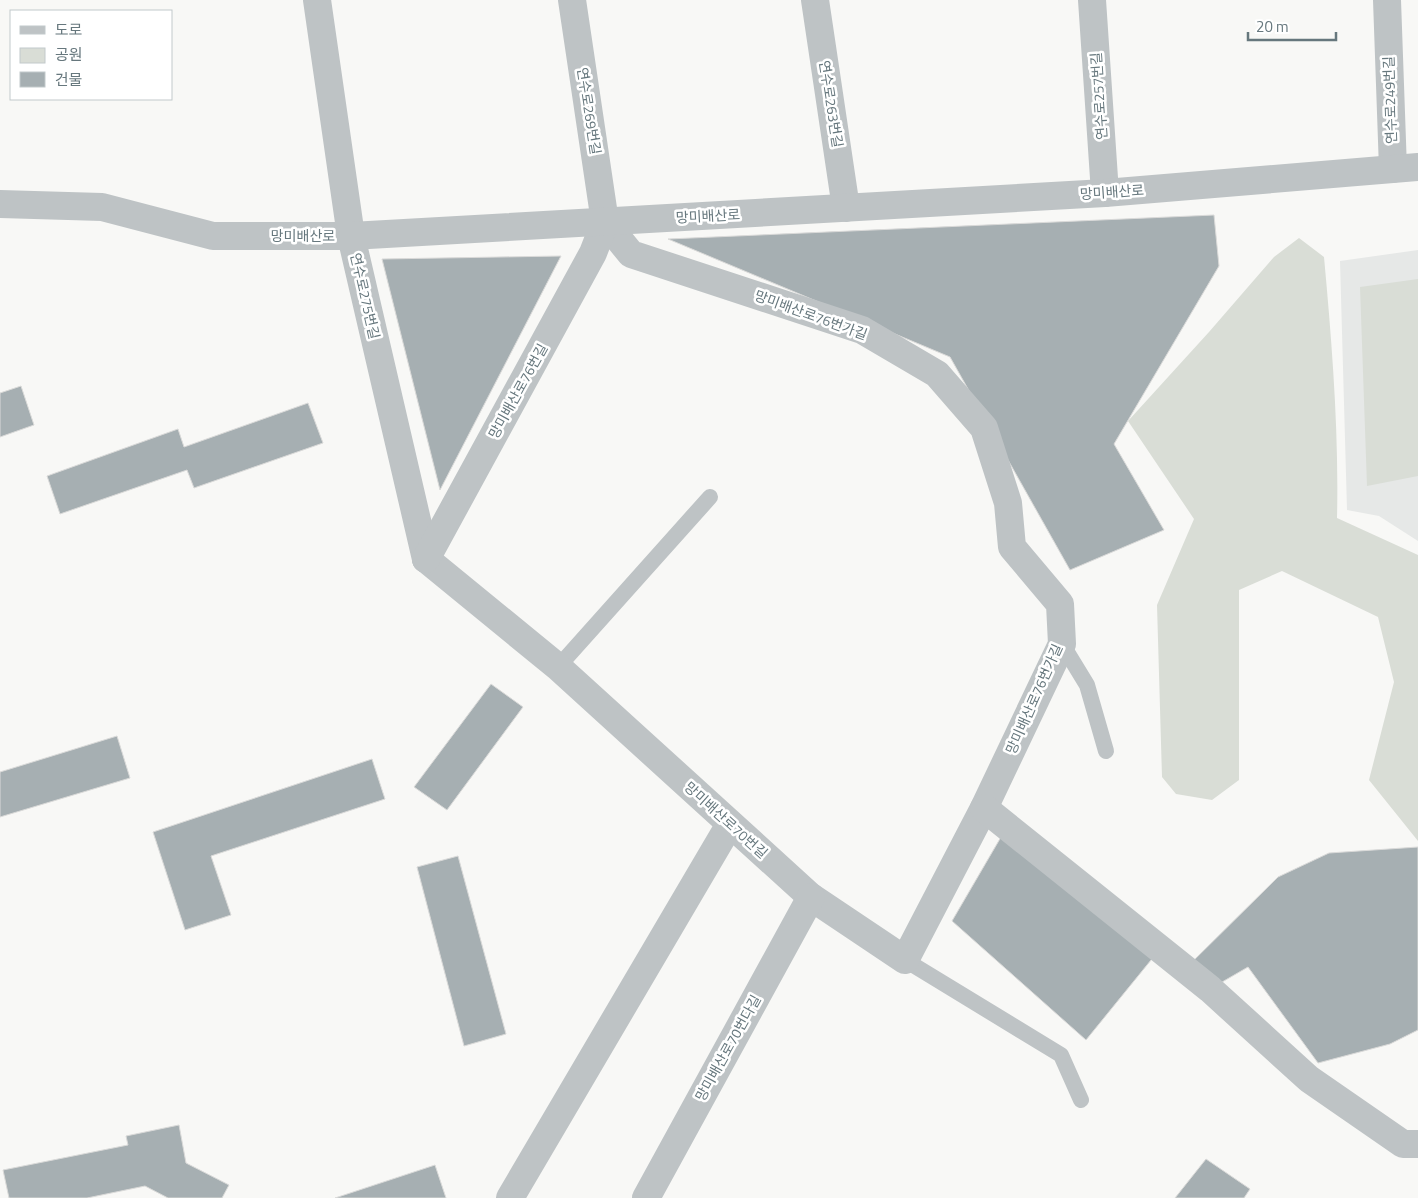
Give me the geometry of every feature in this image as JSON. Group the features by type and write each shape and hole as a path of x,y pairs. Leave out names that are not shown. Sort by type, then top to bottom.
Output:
{"street":[{"name":"연수로275번길","path":"317,0 351,236 426,559"},
{"name":"연수로269번길","path":"572,0 605,222"},
{"name":"연수로263번길","path":"815,0 846,208"},
{"name":"연수로257번길","path":"1092,0 1105,193"},
{"name":"연수로249번길","path":"1387,0 1406,168"},
{"name":"망미배산로","path":"0,204 102,206 212,236 351,236 1105,193 1406,168"},
{"name":"망미배산로76번길","path":"426,559 594,253 605,222"},
{"name":"망미배산로76번가길","path":"605,222 631,254 862,330 937,374 984,428 1008,503 1012,546 1060,604 1062,644 984,808 905,960"},
{"name":"망미배산로70번길","path":"426,559 558,667 810,897 905,960"},
{"path":"984,808 1210,989 1309,1080 1403,1144 1418,1144"},
{"path":"510,1198 730,824"},
{"name":"망미배산로70번다길","path":"646,1198 810,897"}],"lane":[{"path":"558,667 710,497"},
{"path":"1062,644 1087,685 1106,750"},
{"path":"905,960 1061,1055 1081,1100"}],"shaded area":[{"path":"1418,250 1418,541 1379,516 1347,510 1340,261"}],"green space":[{"path":"1299,238 1324,257 1334,388 1337,518 1418,555 1418,841 1369,780 1394,682 1378,617 1282,571 1239,590 1239,780 1212,800 1176,794 1162,777 1157,605 1194,519 1128,421 1274,257"},
{"path":"1418,279 1418,476 1367,486 1360,287"}],"building":[{"path":"1214,215 1219,266 1114,444 1164,530 1070,570 950,357 668,239"},
{"path":"561,256 440,490 382,259"},
{"path":"21,386 34,425 0,437 0,393"},
{"path":"308,403 323,443 194,488 187,470 60,514 47,476 178,429 184,447"},
{"path":"491,684 523,707 447,810 414,787"},
{"path":"117,736 130,778 0,817 0,772"},
{"path":"372,759 385,799 211,856 231,915 185,930 153,832"},
{"path":"1008,825 1160,949 1086,1040 952,921"},
{"path":"1418,847 1418,1030 1390,1044 1318,1063 1248,967 1210,989 1185,969 1278,877 1329,853"},
{"path":"458,856 506,1034 464,1046 417,867"},
{"path":"179,1125 186,1163 229,1185 222,1198 168,1198 145,1186 87,1198 9,1198 3,1170 128,1145 126,1136"},
{"path":"1206,1159 1250,1189 1244,1198 1175,1198"},
{"path":"435,1165 446,1198 335,1198"}]}
